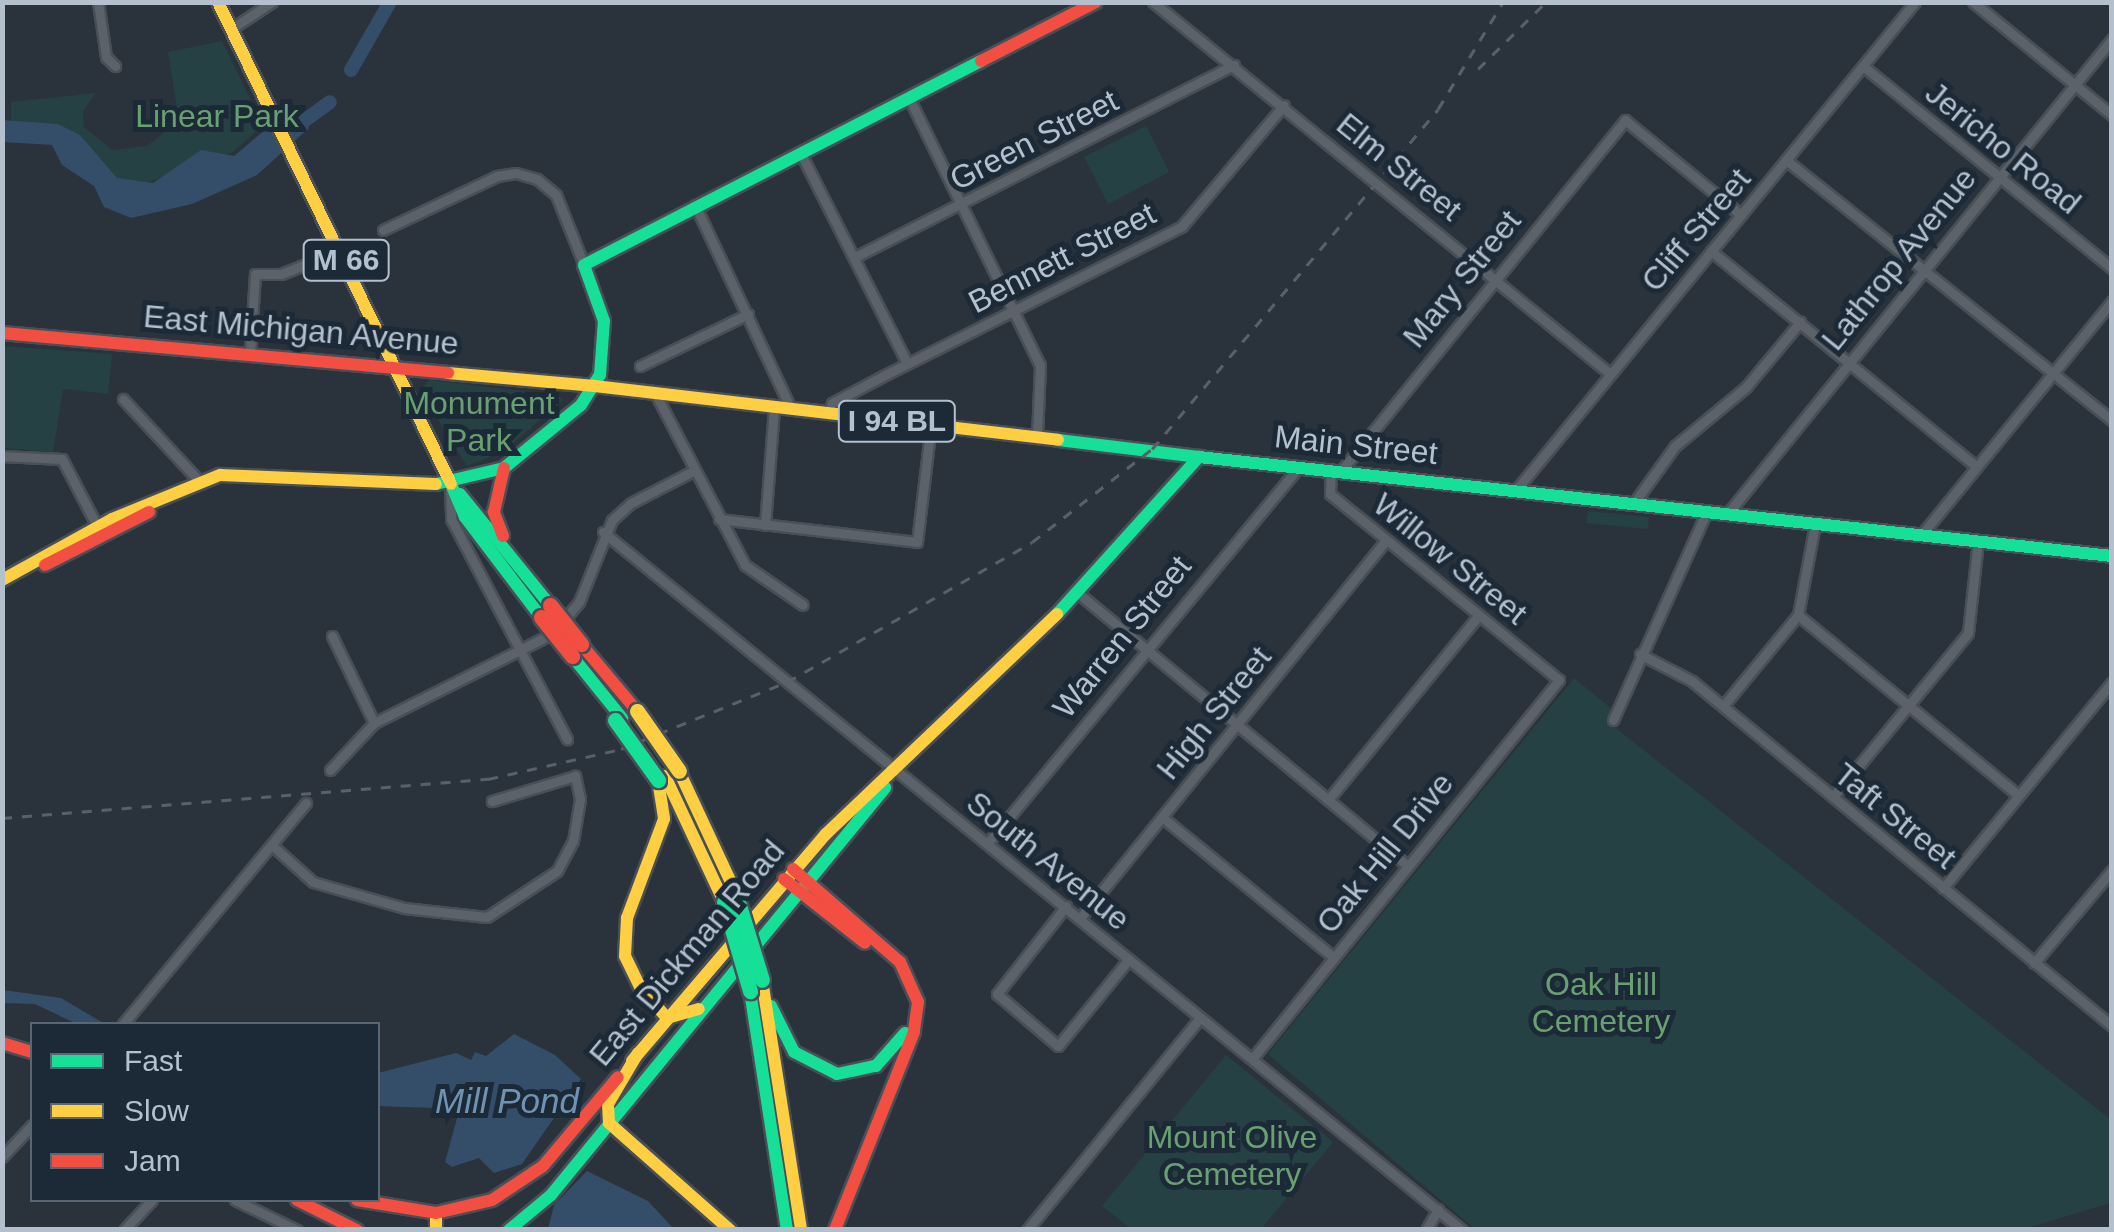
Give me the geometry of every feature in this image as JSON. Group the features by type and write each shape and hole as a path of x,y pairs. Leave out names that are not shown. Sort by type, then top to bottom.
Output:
{"main road":[{"name":"M 66","path":"218,2 399,365 451,484"},
{"path":"2,580 200,482 254,472 385,485 451,484 504,468 556,428 594,386 605,330 584,265 1096,2"},
{"name":"East Michigan Avenue","path":"2,333 399,365 594,386"},
{"name":"Main Street","path":"594,386 1199,457 2112,556"},
{"name":"East Dickman Road","path":"365,1202 436,1222 492,1200 533,1175 667,1018 795,880 897,772 1078,594 1199,457"},
{"path":"504,468 494,512 511,553 546,611"},
{"path":"451,484 511,553"},
{"path":"451,484 465,518 577,650 667,776 729,895 756,986 770,1150 787,1230"},
{"path":"577,650 667,776 662,834 624,937 630,973 667,1018 700,1008"},
{"path":"756,986 771,1006 794,1052 837,1074 863,1071 892,1054 909,1015 909,994 889,963 795,880"},
{"path":"795,880 889,951 916,987 914,1032 835,1230"},
{"name":"East Dickman Road","path":"509,1230 551,1195 700,1008 795,880"},
{"path":"771,1006 786,1161 802,1230"},
{"path":"2,1044 30,1051"},
{"path":"638,1054 608,1104 608,1123 730,1230"},
{"path":"301,1202 357,1230"}],"street":[{"path":"98,2 106,57 115,66"},
{"path":"231,29 272,2"},
{"name":"Elm Street","path":"1154,2 1610,374"},
{"name":"Cliff Street","path":"1516,490 1915,2"},
{"path":"1972,2 2112,114"},
{"name":"Lathrop Avenue","path":"1728,513 2112,39"},
{"name":"Green Street","path":"855,257 1234,65"},
{"name":"Jericho Road","path":"1864,66 2112,268"},
{"path":"909,98 1042,375 1037,437"},
{"name":"Bennett Street","path":"829,413 832,404 907,364 1182,226 1284,106"},
{"name":"Mary Street","path":"1337,470 1625,120 1740,215"},
{"path":"800,152 907,364"},
{"path":"1786,160 2112,420"},
{"path":"383,230 496,176 516,173 537,179 556,195 584,265"},
{"path":"695,205 792,409"},
{"path":"250,352 255,274 281,274 342,250"},
{"path":"1711,251 1976,466"},
{"path":"1922,534 2112,301"},
{"path":"640,366 748,314"},
{"path":"1634,503 1664,458 1746,387 1800,322"},
{"path":"655,393 745,564 803,605"},
{"path":"123,399 200,482"},
{"path":"765,524 774,407"},
{"path":"719,519 917,542 930,424"},
{"path":"2,456 62,459 101,533"},
{"name":"Warren Street","path":"986,844 1300,466"},
{"path":"330,770 374,723 525,652 552,634 580,602 603,532 630,503 695,470"},
{"name":"Willow Street","path":"1337,470 1330,494 1558,680"},
{"path":"451,484 452,519 525,652 566,739"},
{"path":"1612,720 1707,511"},
{"path":"1723,706 1798,615 1815,524"},
{"name":"South Avenue","path":"603,532 1462,1230"},
{"name":"High Street","path":"1080,918 1386,540"},
{"path":"1833,797 1968,633 1978,541"},
{"path":"1078,594 1407,864"},
{"path":"1328,800 1479,615"},
{"path":"1798,615 2018,795"},
{"path":"332,636 374,723"},
{"name":"Taft Street","path":"1640,654 1678,671 1723,706 2112,1026"},
{"name":"Oak Hill Drive","path":"1252,1058 1558,680"},
{"path":"1943,888 2112,682"},
{"path":"274,847 313,882 404,908 487,917 548,880 566,858 580,815 575,776 492,801"},
{"path":"126,1022 274,847 306,803"},
{"path":"1162,817 1332,956"},
{"path":"2034,963 2112,870"},
{"path":"1066,906 997,994 1058,1046 1129,959"},
{"path":"1027,1230 1200,1018"},
{"path":"2,1157 30,1126"},
{"path":"124,1230 150,1202"},
{"path":"240,1202 290,1228"},
{"path":"1426,1230 1438,1209"}],"green space":[{"name":"Linear Park","path":"222,41 263,125 233,152 143,184 120,185 11,120 11,102 96,93 83,111 84,127 112,150 147,146 179,121 168,52"},
{"path":"1146,126 1169,172 1108,204 1084,157"},
{"path":"3,346 112,354 108,394 63,389 53,452 3,448"},
{"name":"Monument Park","path":"429,380 558,395 563,400 504,451 467,466 440,423 424,386"},
{"path":"1588,511 1649,517 1648,529 1586,523"},
{"name":"Oak Hill Cemetery","path":"1574,678 1612,709 1607,721 2111,1120 2111,1203 2020,1230 1475,1229 1268,1054"},
{"name":"Mount Olive Cemetery","path":"1226,1055 1333,1142 1261,1229 1131,1229 1102,1206"}],"water":[{"path":"300,113 309,128 257,175 192,204 131,218 104,207 94,186 62,165 52,145 3,142 3,120 58,124 80,135 117,178 153,183 201,150 234,156 266,129"},
{"path":"3,990 61,998 102,1022 73,1022 35,1004 3,1003"},
{"name":"Mill Pond","path":"514,1034 555,1055 581,1079 522,1164 494,1173 479,1158 452,1167 445,1162 457,1118 446,1098 434,1108 380,1106 380,1072 456,1053 471,1060 475,1052 486,1056"},
{"path":"587,1171 648,1201 674,1229 548,1229 554,1205"}],"waterway":[{"path":"351,70 390,2"},
{"path":"290,131 330,102"}],"railway":[{"path":"2,818 488,779 621,749 787,682 1032,542 1152,449 1438,109 1503,2"},
{"path":"1478,69 1546,2"}],"traffic: fast":[{"path":"436,484 504,468 581,405 600,375 604,321 584,265 981,61"},
{"path":"1058,440 1199,457"},
{"path":"1199,457 2112,556"},
{"path":"1057,614 1199,457"},
{"path":"451,484 465,517 541,617"},
{"path":"460,494 550,605"},
{"path":"572,656 622,718"},
{"path":"615,720 658,780"},
{"path":"509,1230 551,1195 885,788"},
{"path":"734,889 762,980"},
{"path":"724,902 750,991"},
{"path":"750,991 787,1230"},
{"path":"771,1006 794,1052 837,1074 876,1066 905,1033"}],"traffic: slow":[{"path":"218,2 451,484"},
{"path":"448,373 594,386"},
{"path":"594,386 1058,440"},
{"path":"2,580 112,519 220,475 436,484"},
{"path":"632,1061 826,834 1057,614"},
{"path":"637,711 679,771"},
{"path":"679,771 734,889"},
{"path":"665,776 724,902"},
{"path":"658,780 664,819 627,918 625,956 641,989 667,1018 699,1009"},
{"path":"762,980 801,1230"},
{"path":"638,1053 608,1104 609,1123 730,1230"},
{"path":"436,1213 436,1230"}],"traffic: jam":[{"path":"981,61 1096,2"},
{"path":"2,333 448,373"},
{"path":"503,536 494,512 504,468"},
{"path":"45,565 149,512"},
{"path":"550,605 581,644"},
{"path":"541,617 572,656"},
{"path":"581,644 637,711"},
{"path":"793,869 900,962 918,1002 914,1032 835,1230"},
{"path":"784,879 865,943"},
{"path":"2,1043 30,1051"},
{"path":"369,1202 436,1213 492,1200 543,1166 618,1077"},
{"path":"301,1202 357,1230"}]}
